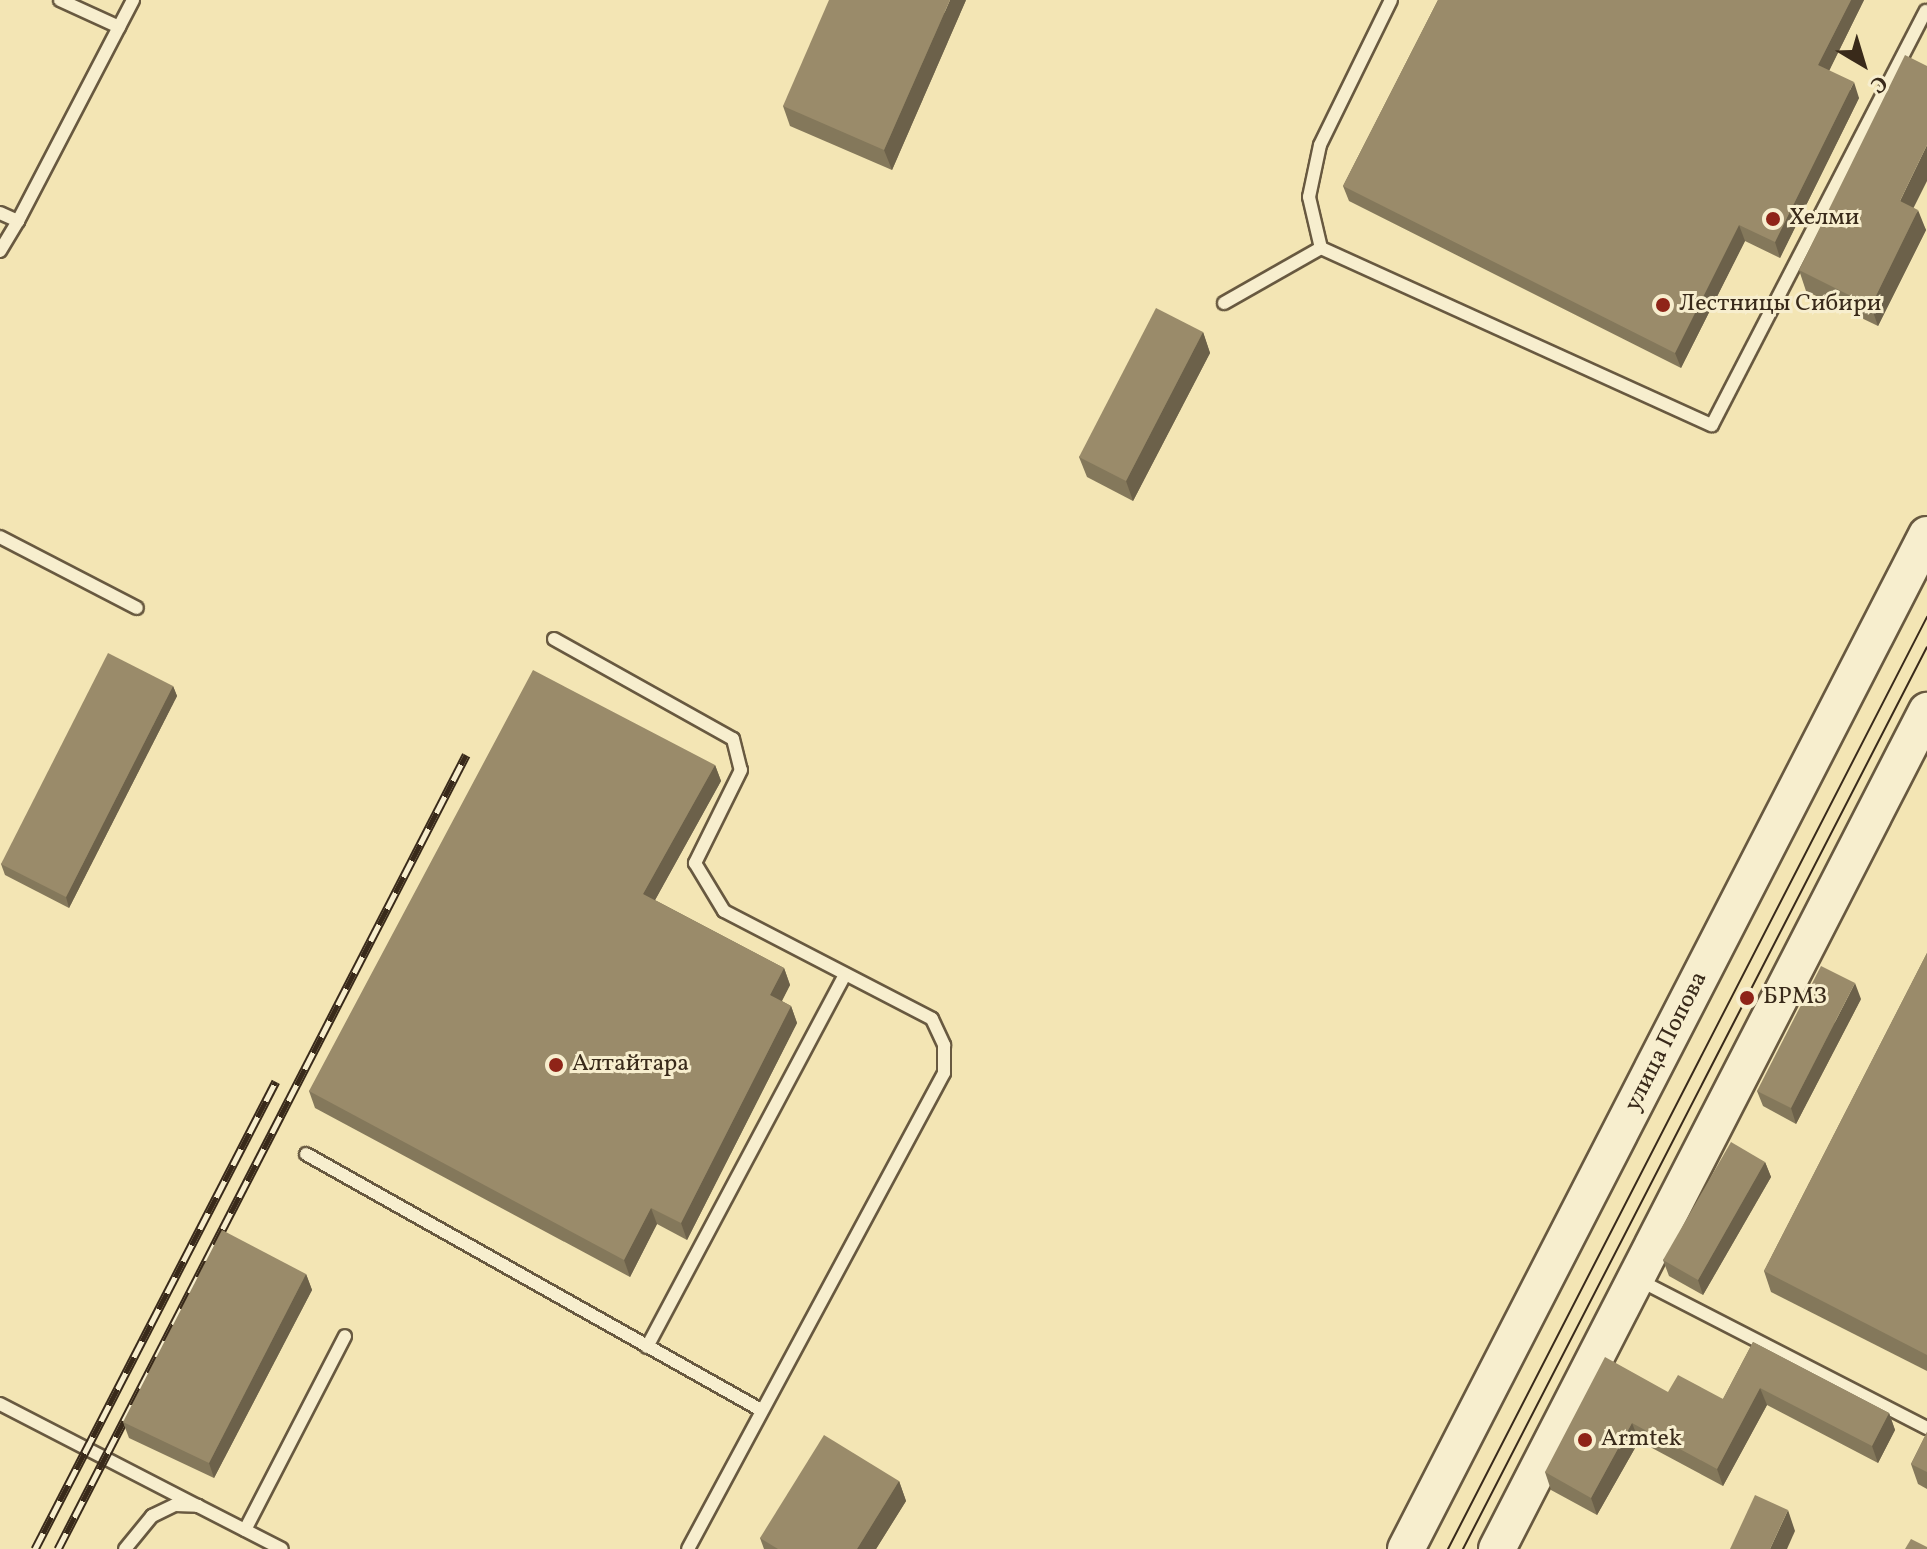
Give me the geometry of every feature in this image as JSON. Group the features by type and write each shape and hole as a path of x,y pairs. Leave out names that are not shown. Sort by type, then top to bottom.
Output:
{"main road":[{"name":"улица Попова","path":"1406,1549 1927,535"},
{"path":"1504,1548 1636,1279 1925,718"}],"lane":[{"path":"60,0 119,27"},
{"path":"0,251 133,0"},
{"path":"1321,248 1309,197 1320,145 1391,0"},
{"path":"1321,248 1712,425 1926,8"},
{"path":"0,213 18,221"},
{"path":"1224,303 1321,248"},
{"path":"0,537 137,608"},
{"path":"554,639 733,739 741,770 695,863 724,911 932,1019 944,1045 944,1073 688,1549"},
{"path":"647,1347 845,974"},
{"path":"306,1154 761,1410"},
{"path":"1636,1279 1927,1428"},
{"path":"245,1530 345,1336"},
{"path":"0,1404 282,1549"},
{"path":"125,1549 152,1516 175,1505 198,1506"}],"building":[{"path":"829,0 950,0 884,150 783,106"},
{"path":"1438,0 1851,0 1818,65 1854,82 1775,242 1739,225 1675,353 1343,186"},
{"path":"1905,55 1927,66 1927,145 1900,201 1918,210 1871,306 1799,270"},
{"path":"1156,308 1203,332 1126,481 1079,457"},
{"path":"108,653 173,686 66,897 1,864"},
{"name":"Алтайтара","path":"533,670 715,765 643,894 784,968 770,995 791,1006 681,1223 651,1208 624,1260 309,1091"},
{"path":"1927,953 1927,1355 1764,1271"},
{"path":"1821,966 1855,983 1791,1108 1757,1091"},
{"path":"1731,1142 1765,1162 1698,1280 1663,1260"},
{"path":"222,1230 306,1274 209,1463 123,1422"},
{"path":"1753,1342 1889,1413 1872,1446 1760,1388 1717,1469 1632,1423 1591,1498 1545,1472 1605,1357 1668,1392 1678,1375 1723,1399"},
{"path":"1927,1432 1927,1472 1911,1464"},
{"path":"824,1435 899,1481 857,1549 778,1549 760,1538"},
{"path":"1755,1495 1788,1510 1770,1549 1730,1549"},
{"path":"1911,1539 1927,1547 1927,1549 1905,1549"}],"tram line":[{"path":"1448,1549 1927,617"},
{"path":"1463,1549 1927,647"}],"railway":[{"path":"58,1549 466,755"},
{"path":"35,1549 276,1081"}],"place":[{"name":"Хелми","path":"1773,219"},
{"name":"Лестницы Сибири","path":"1663,305"},
{"name":"БРМЗ","path":"1747,998"},
{"name":"Алтайтара","path":"556,1065"},
{"name":"Armtek","path":"1585,1440"}]}
